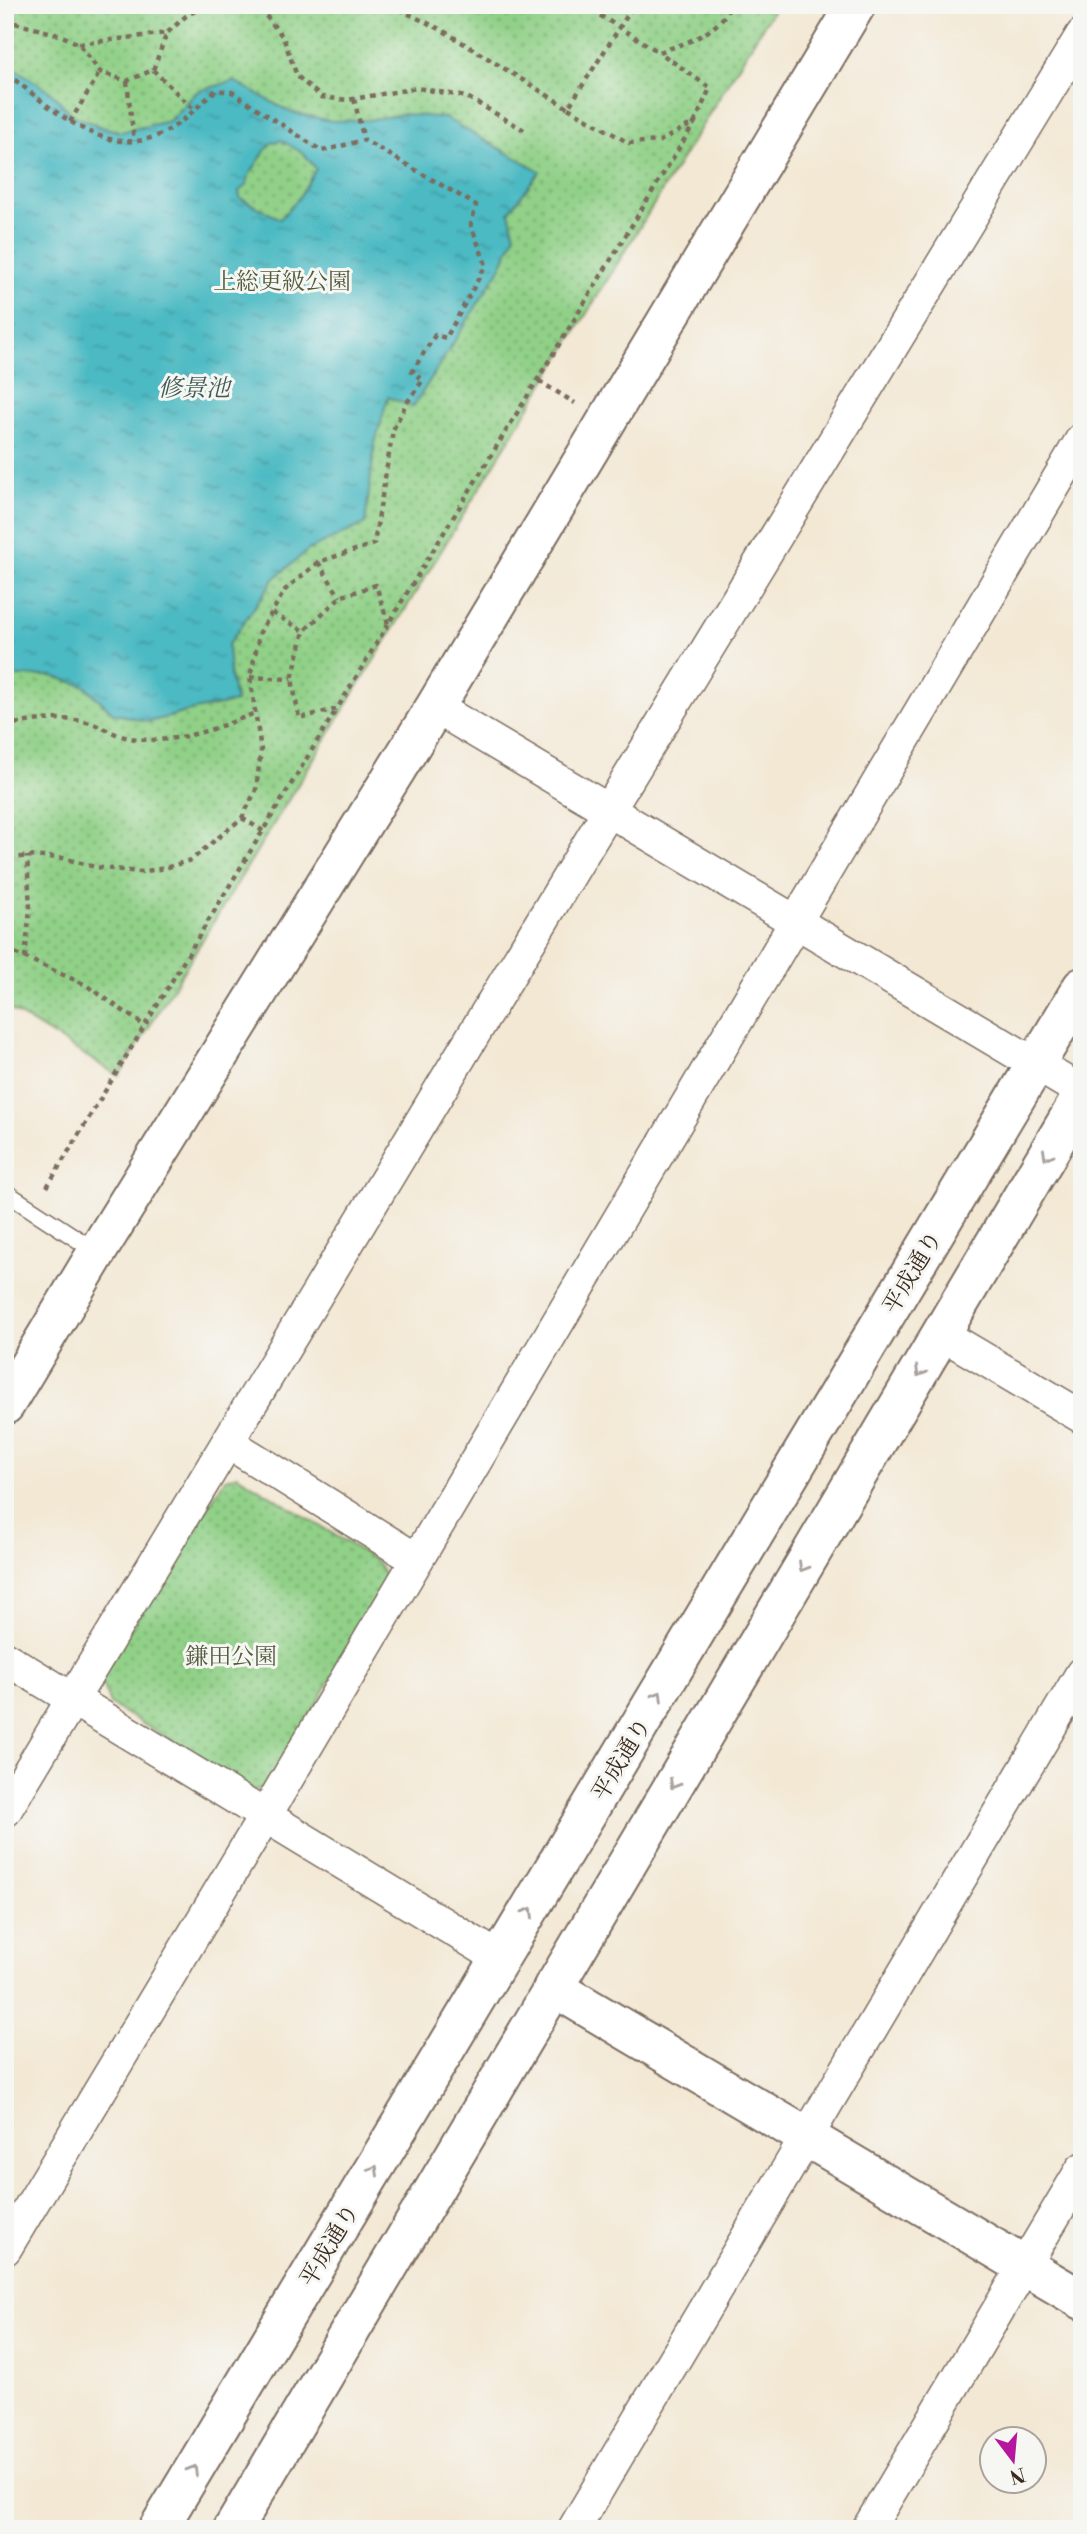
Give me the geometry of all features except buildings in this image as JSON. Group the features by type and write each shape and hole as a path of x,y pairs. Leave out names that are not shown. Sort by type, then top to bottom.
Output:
{"street":[{"path":"5,1405 435,707 856,5"},
{"path":"5,1811 609,810 1082,36"},
{"path":"5,2249 1082,439"},
{"path":"233,2529 1082,1094 435,707"},
{"name":"平成通り","path":"158,2529 1082,987"},
{"path":"942,1334 1082,1417"},
{"path":"229,1443 417,1560"},
{"path":"5,1658 501,1959"},
{"path":"574,2529 1082,1673"},
{"path":"553,1987 1082,2300"},
{"path":"868,2529 1082,2169"}],"lane":[{"path":"5,1192 97,1252"}],"path":[{"path":"5,24 15,23 60,35 79,44 100,72 127,81 153,70 167,33 186,16 205,5"},
{"path":"249,5 266,16 283,37 297,76 321,97 347,100 417,88 467,97 523,130"},
{"path":"390,5 442,30 629,143 660,141 695,122"},
{"path":"33,1210 463,499 539,381 695,122 710,88 659,51 583,5"},
{"path":"568,108 634,5"},
{"path":"659,51 691,42 724,19 730,5"},
{"path":"79,44 167,33"},
{"path":"153,70 194,110"},
{"path":"70,122 100,72"},
{"path":"5,79 15,80 70,122 103,138 134,141 160,135 191,114 216,90 232,92 322,151 364,140 476,205 471,225 486,265 446,338 435,335 412,372 423,380 406,404 393,430 374,544 318,562 285,590 260,632 250,677 261,750 256,790 242,818 191,860 166,869 140,872 94,867 62,858 27,856 5,860"},
{"path":"127,81 134,141"},
{"path":"354,99 364,140"},
{"path":"539,381 579,406"},
{"path":"318,562 340,597"},
{"path":"337,709 299,718 292,680 304,631 340,597 376,585 388,624"},
{"path":"272,612 304,631"},
{"path":"250,677 292,680"},
{"path":"5,725 54,717 90,723 125,737 167,739 206,732 255,713"},
{"path":"242,818 263,831"},
{"path":"25,958 30,908 27,856"},
{"path":"5,952 86,985 145,1026"}],"green space":[{"name":"上総更級公園","path":"5,5 776,5 119,1076 5,1006"},
{"name":"鎌田公園","path":"237,1475 377,1561 388,1581 268,1788 253,1790 110,1704 100,1678 225,1479"}],"water":[{"name":"修景池","path":"5,68 14,68 52,93 72,115 121,132 169,121 198,91 234,81 290,112 331,121 368,120 403,114 445,118 540,171 509,212 515,235 501,267 413,407 388,397 375,443 365,524 308,550 274,579 228,645 230,676 236,702 149,722 113,713 85,686 52,676 5,676","holes":["281,140 304,154 316,169 298,199 280,219 240,198 239,191 247,185 248,177 271,143"]}]}
